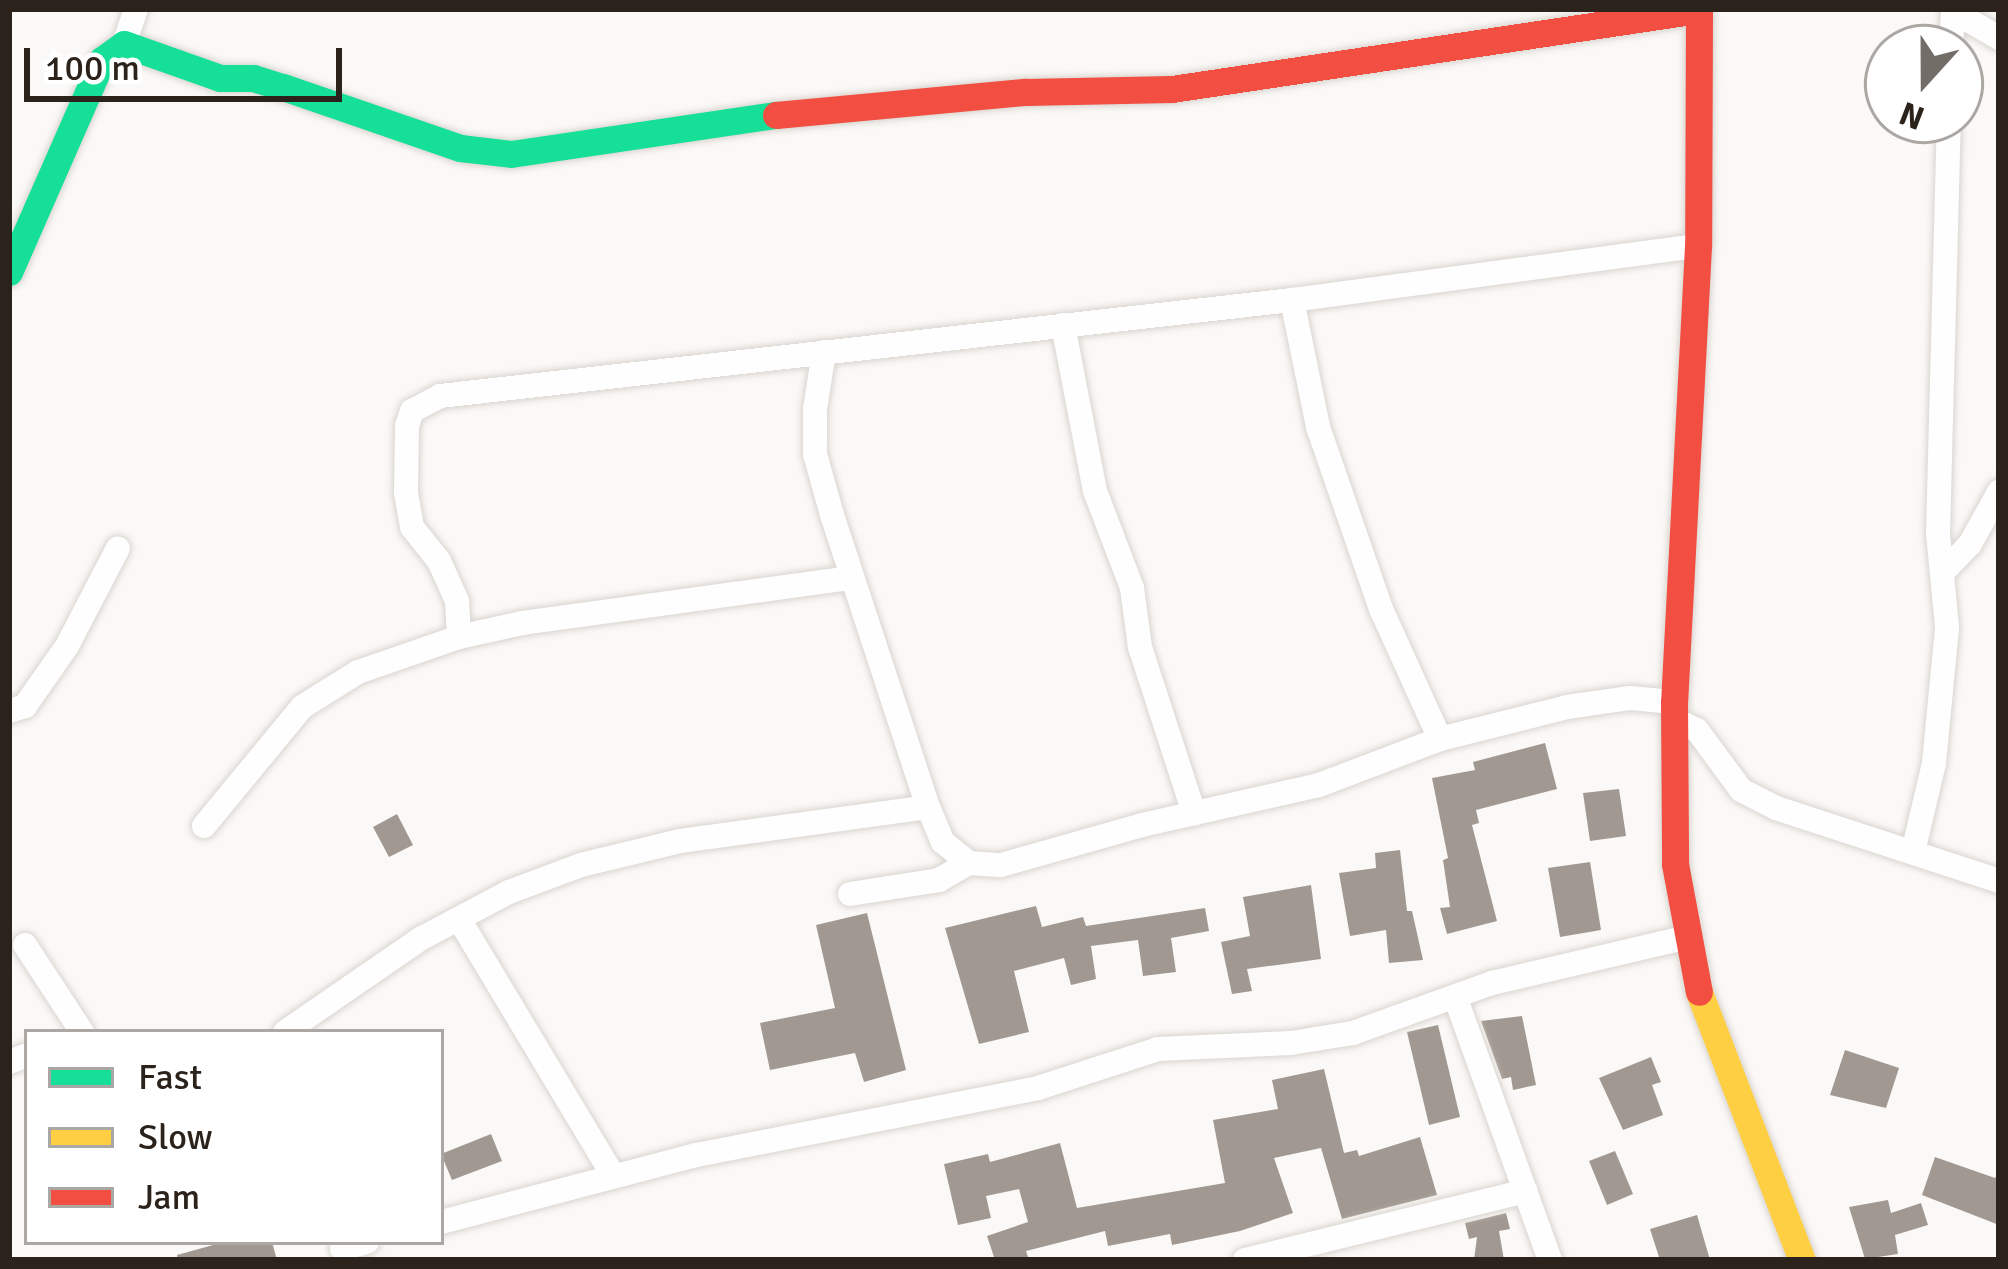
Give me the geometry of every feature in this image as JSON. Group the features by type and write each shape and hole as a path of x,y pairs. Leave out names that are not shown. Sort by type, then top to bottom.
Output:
{"street":[{"path":"9,272 62,164 102,60 124,44 136,9"},
{"path":"124,44 220,78 253,79 337,104 460,148 511,154 804,110 984,95 1172,89 1699,9 1698,246 1672,814 1684,938 1714,1041 1802,1260"},
{"path":"1953,10 1999,38"},
{"path":"1913,852 1943,698 1947,626 1938,534 1948,144"},
{"path":"459,637 453,589 440,562 419,540 406,493 406,426 419,405 460,393 1292,300 1698,246"},
{"path":"1292,300 1318,427 1381,609 1440,739"},
{"path":"1063,325 1095,491 1132,588 1140,647 1194,813"},
{"path":"824,352 814,409 815,454 928,807 943,842 969,863"},
{"path":"1942,573 1970,544 1999,492"},
{"path":"9,711 26,706 67,646 118,548"},
{"path":"204,826 302,707 358,672 459,637 522,623 852,578"},
{"path":"850,894 939,880 969,863 1001,865 1341,779 1440,739 1567,706 1630,698 1674,711 1697,730 1741,790 1775,808 1999,880"},
{"path":"290,1029 509,892 620,855 680,841 928,807"},
{"path":"459,919 613,1174"},
{"path":"444,1221 613,1174 1038,1088 1158,1049 1291,1043 1352,1033 1492,983 1684,938"},
{"path":"26,945 80,1029"},
{"path":"1456,999 1550,1260"},
{"path":"1245,1260 1526,1191"}],"building":[{"path":"1545,743 1557,789 1476,810 1479,823 1472,825 1497,921 1447,934 1440,908 1450,907 1443,860 1448,858 1432,778 1475,770 1473,762"},
{"path":"1619,789 1626,836 1590,841 1583,793"},
{"path":"397,814 413,845 389,857 373,827"},
{"path":"1400,850 1407,911 1412,911 1423,960 1389,963 1386,930 1350,936 1339,873 1376,868 1375,853"},
{"path":"1590,862 1601,930 1560,937 1548,868"},
{"path":"1311,885 1321,959 1247,969 1252,991 1232,994 1221,942 1250,936 1243,897"},
{"path":"1036,906 1042,927 1083,917 1086,926 1205,908 1209,931 1171,938 1176,972 1143,976 1138,940 1091,946 1096,979 1071,985 1064,958 1014,971 1029,1032 979,1044 945,928"},
{"path":"867,913 906,1070 864,1082 855,1053 770,1070 760,1023 835,1008 816,925"},
{"path":"1522,1016 1536,1085 1513,1090 1511,1077 1502,1079 1481,1021"},
{"path":"1438,1025 1460,1117 1429,1125 1407,1032"},
{"path":"1845,1050 1899,1068 1886,1108 1830,1095"},
{"path":"1651,1057 1661,1082 1652,1085 1663,1115 1623,1130 1599,1078"},
{"path":"1324,1069 1344,1153 1357,1150 1359,1156 1420,1137 1437,1195 1342,1219 1321,1148 1274,1158 1293,1213 1240,1231 1172,1245 1170,1234 1108,1246 1105,1231 1026,1251 1029,1260 995,1260 987,1236 1028,1222 1019,1189 986,1196 991,1218 958,1225 944,1164 988,1154 990,1162 1060,1143 1077,1208 1225,1183 1213,1120 1278,1109 1272,1080"},
{"path":"491,1134 502,1161 452,1180 444,1153"},
{"path":"1615,1151 1633,1194 1607,1205 1589,1161"},
{"path":"1935,1157 1995,1178 1999,1174 1999,1225 1922,1195"},
{"path":"1888,1200 1891,1213 1921,1203 1928,1225 1895,1235 1898,1254 1865,1259 1849,1207"},
{"path":"1506,1213 1510,1229 1499,1231 1504,1260 1474,1260 1477,1237 1469,1239 1465,1223"},
{"path":"1697,1215 1710,1260 1660,1260 1650,1229"},
{"path":"213,1245 273,1245 277,1260 178,1260 177,1255"}],"traffic: fast":[{"path":"9,272 102,60 124,44 220,78 253,78 283,87 460,148 511,154 776,115"}],"traffic: slow":[{"path":"1699,992 1802,1260"}],"traffic: jam":[{"path":"1699,9 1698,246 1674,702 1675,864 1699,992"},
{"path":"776,115 1026,92 1172,89 1698,10"}]}
